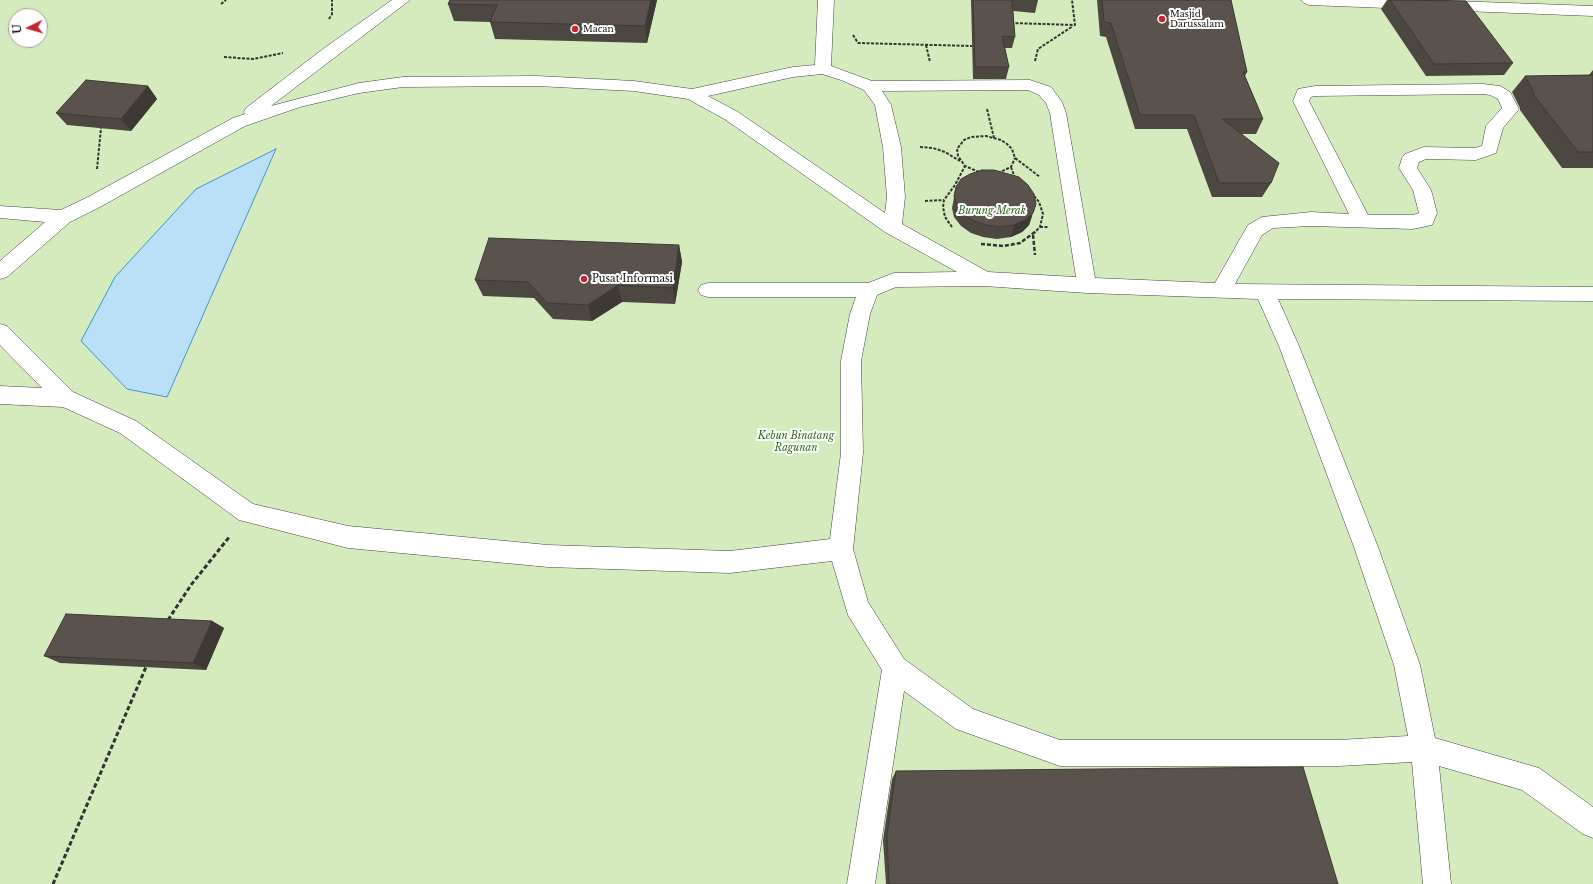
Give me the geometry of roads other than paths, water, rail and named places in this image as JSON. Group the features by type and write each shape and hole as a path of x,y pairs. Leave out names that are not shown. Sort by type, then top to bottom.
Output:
{"lane":[{"path":"0,272 63,217 94,202 239,122 329,52 402,0"},
{"path":"823,69 826,0"},
{"path":"1310,0 1593,11"},
{"path":"239,122 296,103 359,88 403,82 545,82 634,86 692,94 793,72 823,69 847,76 870,86 1030,85 1045,91 1054,102 1058,113 1086,286"},
{"path":"870,86 883,105 892,146 896,197 892,227"},
{"path":"1221,291 1248,241 1256,230 1269,222 1311,219 1362,221 1413,222 1425,220 1428,213 1422,190 1408,168 1411,158 1424,153 1476,154 1490,149 1495,126 1511,109 1504,96 1494,90 1483,89 1315,91 1304,94 1301,101 1362,221"},
{"path":"692,94 738,120 892,227 985,279"},
{"path":"0,212 63,217"},
{"path":"708,290 869,290 894,280 985,279 1086,286 1221,291 1593,294"},
{"path":"869,290 860,314 851,361 852,453 841,549 857,607 895,668 966,720 1060,753 1339,753 1424,748 1529,778 1593,824"},
{"path":"1265,292 1289,346 1368,554 1407,665 1424,748 1438,884"},
{"path":"0,332 65,398 128,427 248,513 348,537 548,556 730,562 841,549"},
{"path":"0,396 65,398"},
{"path":"861,884 895,668"}],"water":[{"path":"276,149 167,397 127,389 81,341 115,277 196,189"}],"place":[{"name":"Masjid Darussalam","path":"1162,19"},
{"name":"Macan","path":"575,29"},
{"name":"Pusat Informasi","path":"584,279"}],"park label":[{"name":"Burung Merak","path":"992,211"},
{"name":"Kebun Binatang Ragunan","path":"796,442"}]}
